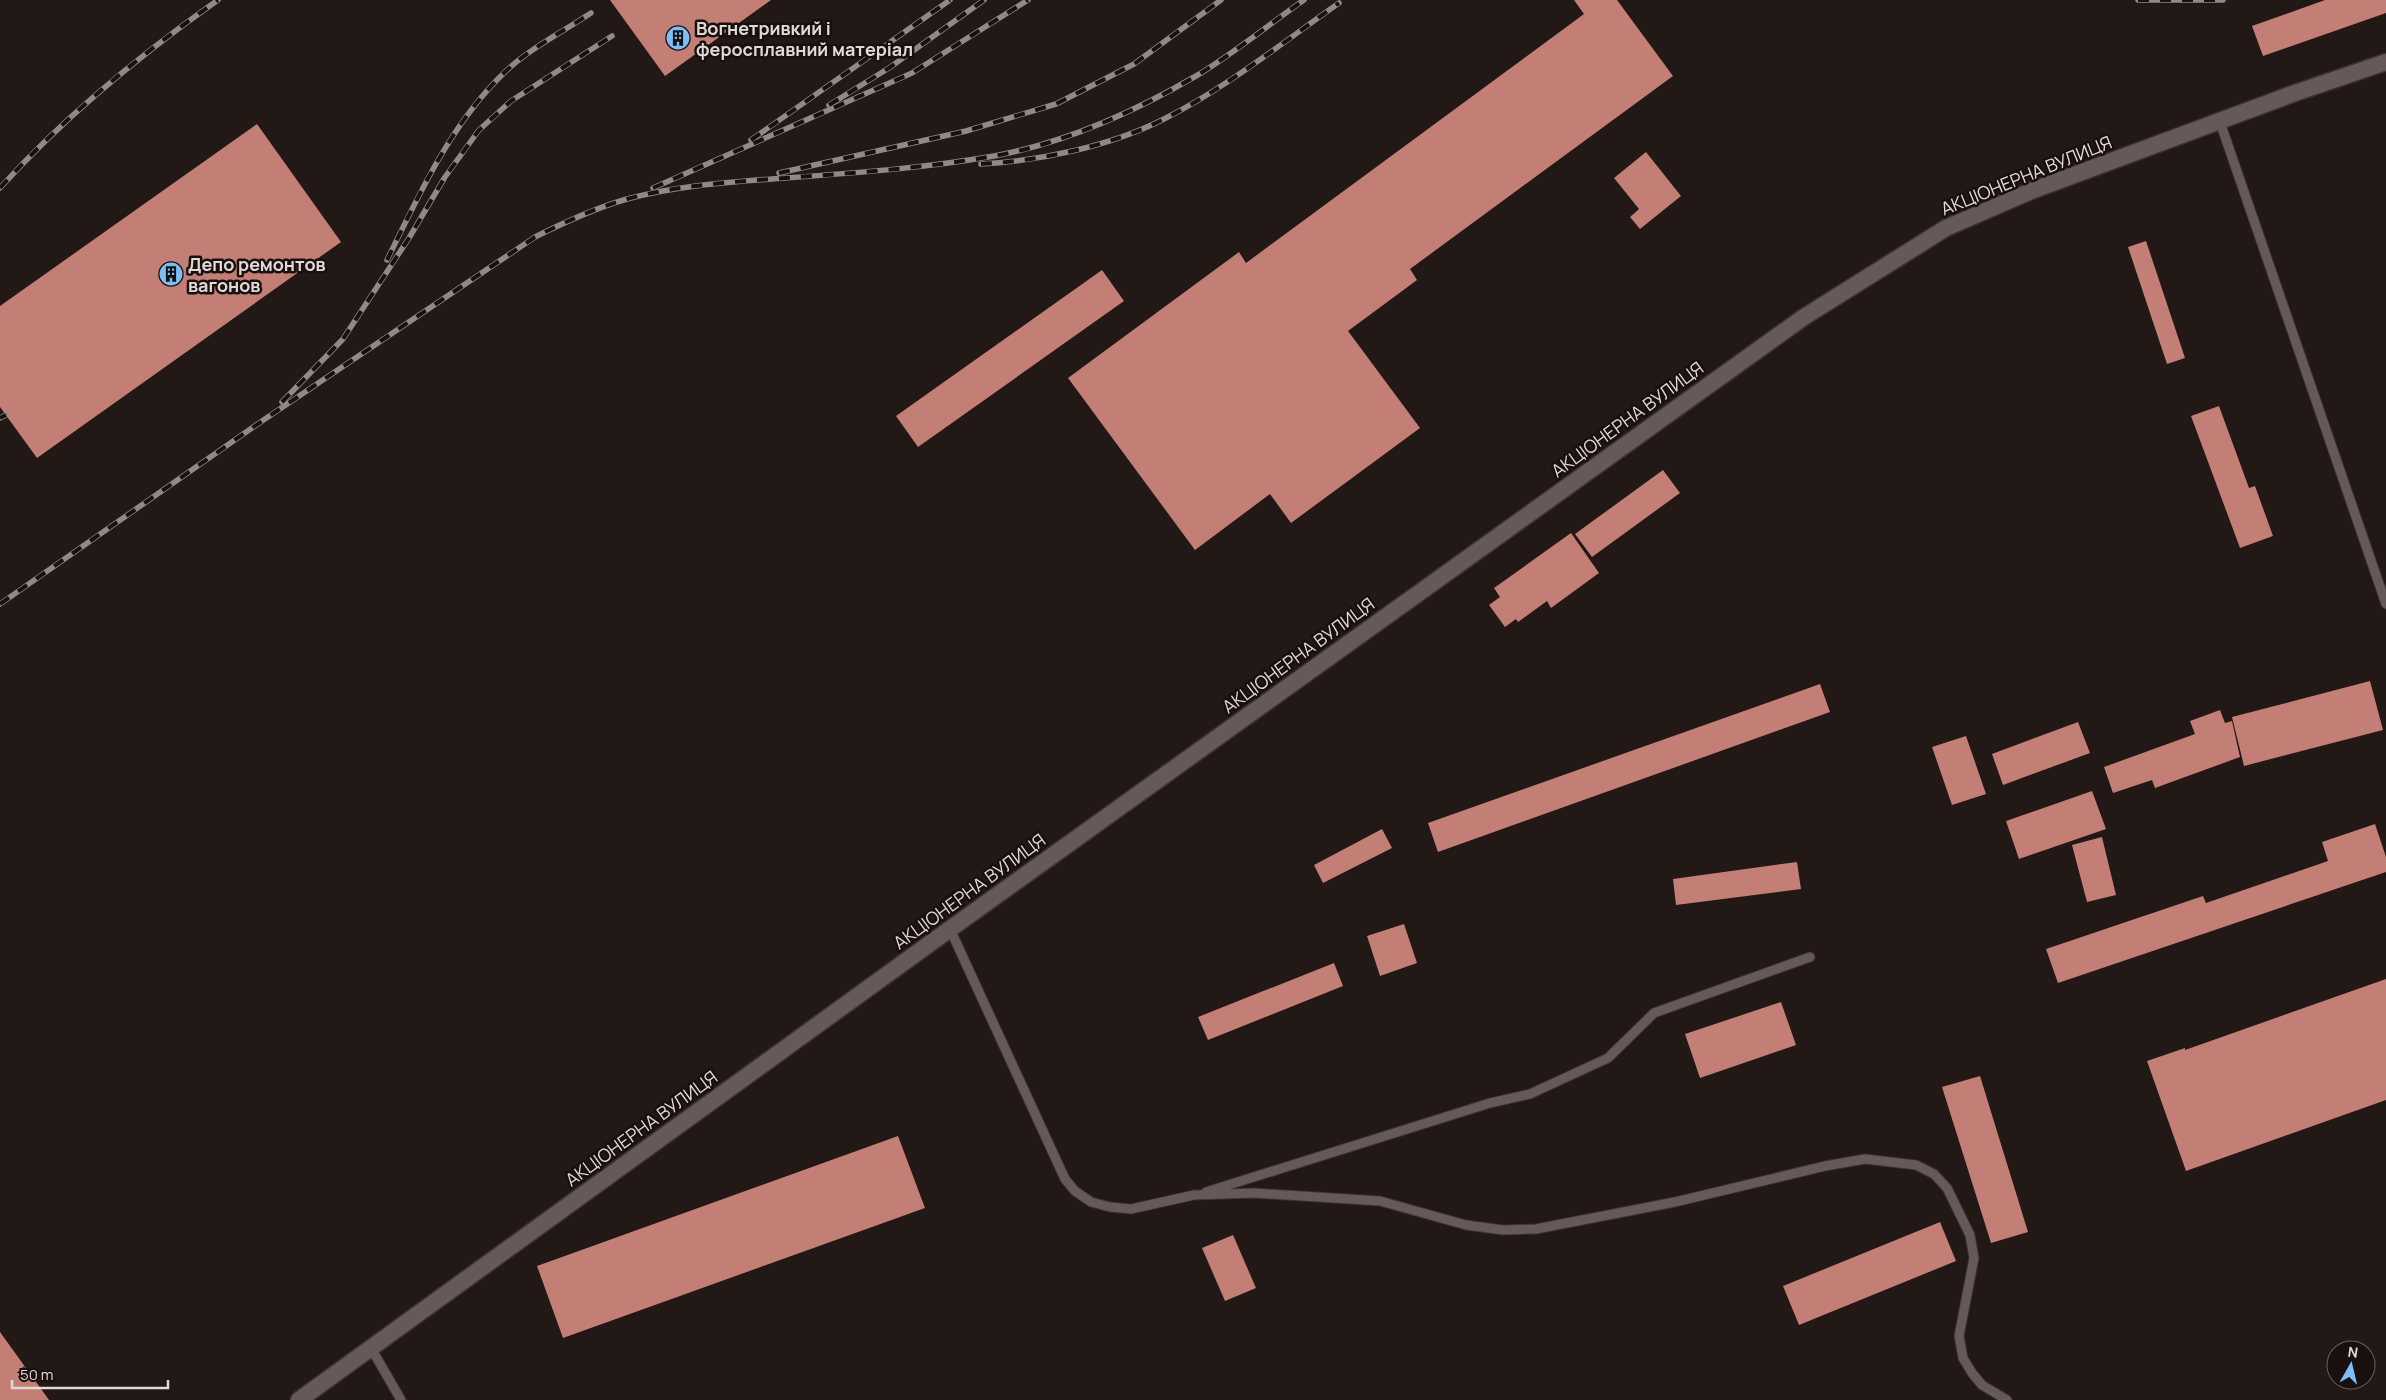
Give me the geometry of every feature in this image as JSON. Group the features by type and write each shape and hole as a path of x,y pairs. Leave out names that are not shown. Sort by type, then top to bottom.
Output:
{"street":[{"name":"АКЦІОНЕРНА ВУЛИЦЯ","path":"299,1400 950,929 1804,317 1946,228 2031,191 2295,93 2386,62"}],"lane":[{"path":"2220,122 2386,604"},
{"path":"950,929 1065,1179 1075,1191 1091,1202 1110,1207 1131,1209 1194,1196 1490,1103 1530,1094 1608,1058 1654,1013 1810,957"},
{"path":"1194,1196 1254,1193 1380,1201 1466,1224 1503,1230 1536,1230 1675,1202 1865,1158 1916,1166 1934,1174 1947,1188 1970,1235 1974,1258 1959,1336 1963,1358 1982,1385 2007,1400"},
{"path":"372,1348 401,1400"}],"building":[{"name":"Вогнетривкий і феросплавний матеріал","path":"610,0 771,0 665,76"},
{"path":"1574,0 1617,0 1673,76 1410,269 1417,280 1348,331 1420,428 1291,523 1270,494 1195,550 1068,378 1239,252 1246,263 1584,14"},
{"path":"2325,0 2386,0 2386,13 2263,56 2252,26"},
{"name":"Депо ремонтов вагонов","path":"257,124 341,242 37,458 0,407 0,306"},
{"path":"1646,152 1681,196 1640,229 1630,217 1639,209 1614,178"},
{"path":"2146,241 2185,358 2167,364 2128,247"},
{"path":"1102,270 1124,301 918,447 896,416"},
{"path":"2219,406 2249,488 2255,486 2273,536 2240,548 2191,416"},
{"path":"1663,470 1680,493 1592,557 1575,534"},
{"path":"1571,533 1599,573 1551,608 1547,601 1518,622 1516,619 1505,627 1489,605 1500,597 1494,588"},
{"path":"2370,681 2383,730 2244,766 2232,717"},
{"path":"1820,684 1830,712 1438,852 1428,823"},
{"path":"2220,710 2225,723 2232,721 2240,757 2155,788 2152,780 2113,793 2104,767 2195,734 2190,721"},
{"path":"2078,722 2090,753 2003,785 1992,754"},
{"path":"1966,736 1986,794 1952,805 1932,747"},
{"path":"2092,791 2106,829 2019,859 2006,821"},
{"path":"2375,824 2386,857 2386,872 2058,983 2046,949 2203,896 2206,903 2328,861 2322,842"},
{"path":"1382,829 1392,848 1323,883 1314,865"},
{"path":"2102,837 2116,895 2087,902 2072,845"},
{"path":"1797,862 1801,889 1676,905 1673,879"},
{"path":"1404,924 1417,963 1380,976 1367,936"},
{"path":"1334,963 1343,986 1208,1040 1198,1017"},
{"path":"2386,979 2386,1100 2186,1171 2147,1061 2185,1048 2185,1050"},
{"path":"1781,1002 1796,1045 1700,1078 1685,1034"},
{"path":"1980,1076 2028,1232 1991,1243 1942,1087"},
{"path":"898,1136 925,1208 563,1338 537,1266"},
{"path":"1940,1222 1956,1261 1799,1325 1783,1286"},
{"path":"1233,1235 1256,1288 1225,1301 1202,1248"},
{"path":"0,1332 49,1400 0,1400"}],"railway":[{"path":"0,188 50,136 104,88 218,0"},
{"path":"751,140 950,0"},
{"path":"829,105 889,68 984,0"},
{"path":"653,188 912,73 1028,0"},
{"path":"779,173 966,131 1056,104 1134,64 1221,0"},
{"path":"0,604 262,421 535,237 558,226 615,203 666,190 942,164 994,156 1047,143 1124,114 1196,76 1304,0"},
{"path":"2138,0 2223,0"},
{"path":"981,164 1051,156 1098,144 1143,129 1187,107 1209,93 1339,3"},
{"path":"387,260 438,160 486,91 525,55 591,13"},
{"path":"282,402 343,339 409,238 445,177 479,130 511,101 612,36"},
{"path":"0,418 6,415"}],"place":[{"name":"Вогнетривкий і феросплавний матеріал","path":"678,38"},
{"name":"Депо ремонтов вагонов","path":"171,274"}]}
